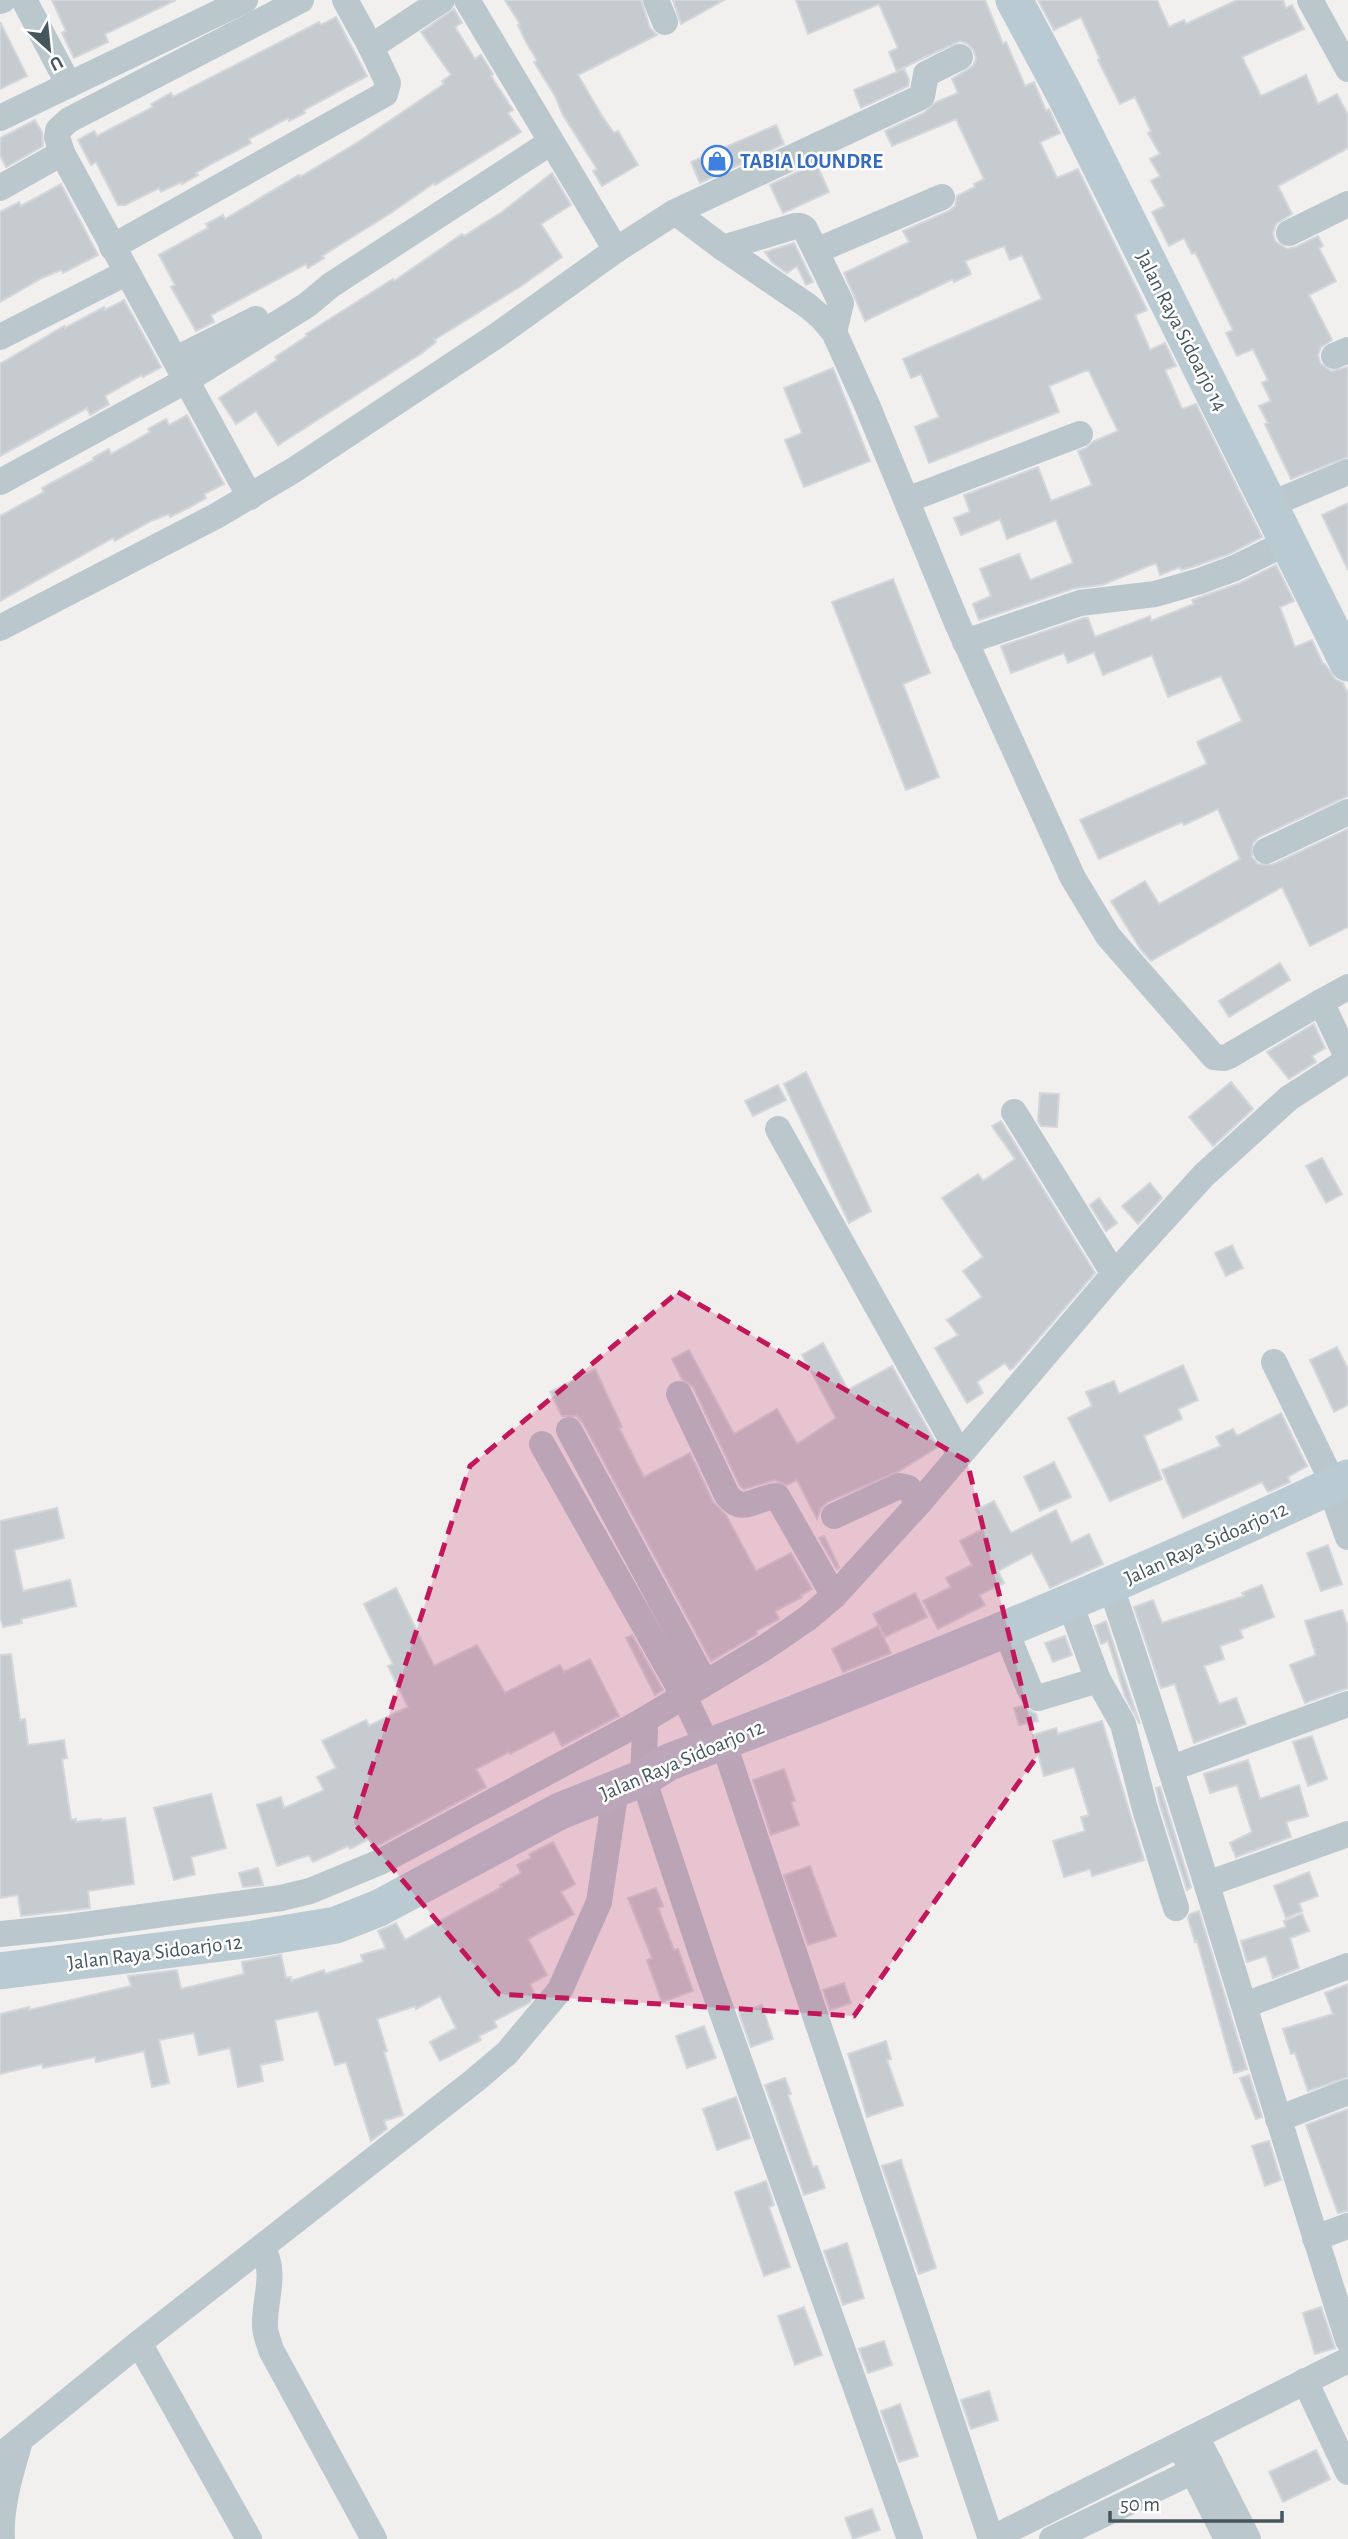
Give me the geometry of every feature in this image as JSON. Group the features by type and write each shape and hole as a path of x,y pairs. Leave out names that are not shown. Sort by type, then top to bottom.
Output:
{"main road":[{"name":"Jalan Raya Sidoarjo 14","path":"1014,0 1065,95 1348,663"},
{"name":"Jalan Raya Sidoarjo 12","path":"0,1971 253,1939 336,1925 379,1908 551,1791 637,1760 669,1762 702,1718 1005,1629 1218,1540 1337,1484"}],"street":[{"path":"24,0 69,85"},
{"path":"0,118 245,0"},
{"path":"250,497 112,247 62,153 57,137 58,130 69,120 301,0"},
{"path":"112,247 380,98 388,89 388,83 345,0"},
{"path":"371,47 442,0"},
{"path":"467,0 616,250"},
{"path":"1310,0 1348,69"},
{"path":"0,628 250,497 463,358 616,250 675,212 917,99 922,96 926,74 960,57"},
{"path":"0,482 181,369 307,305 331,285 551,142"},
{"path":"0,188 62,153"},
{"path":"816,251 942,197"},
{"path":"1289,233 1348,204"},
{"path":"675,212 808,306 834,332 965,642 1073,878 1108,936 1160,993 1209,1054 1218,1059 1229,1056 1348,987"},
{"path":"723,248 801,226 805,229 841,303 834,332"},
{"path":"0,337 126,272"},
{"path":"907,500 1080,433"},
{"path":"1269,505 1348,472"},
{"path":"965,642 1080,603 1155,594 1200,581 1253,560 1288,542"},
{"path":"1266,851 1348,812"},
{"path":"0,1934 281,1898 310,1891 551,1791 637,1760 702,1718 764,1648 808,1618 834,1596 919,1503 1114,1274 1204,1175 1289,1098 1348,1060 1321,1002"},
{"path":"1014,1112 1114,1274"},
{"path":"778,1129 959,1453"},
{"path":"1274,1362 1337,1484 1348,1537"},
{"path":"679,1394 727,1495 735,1504 741,1506 777,1496 834,1596"},
{"path":"569,1430 702,1718 991,2539 1348,2360"},
{"path":"542,1444 702,1718"},
{"path":"834,1516 899,1486 908,1488 919,1503"},
{"path":"1110,1584 1172,1768 1348,2340"},
{"path":"1069,1601 1098,1680 1123,1724 1145,1810 1176,1908"},
{"path":"1005,1629 1029,1688 1038,1698 1098,1680"},
{"path":"1172,1768 1348,1704"},
{"path":"2,2539 0,2521 10,2449 139,2343 474,2081 507,2053 560,1990 599,1902 637,1760"},
{"path":"637,1760 708,1970 910,2539"},
{"path":"1207,1884 1348,1834"},
{"path":"1245,2005 1348,1966"},
{"path":"1278,2119 1348,2092"},
{"path":"1315,2238 1348,2225"},
{"path":"262,2247 270,2265 270,2290 264,2325 271,2350 374,2539"},
{"path":"139,2343 249,2539"},
{"path":"1305,2381 1348,2472"},
{"path":"1187,2440 1201,2467 1248,2539"},
{"path":"1052,2539 1201,2467"},
{"path":"1201,2467 1227,2539"}],"highlighted area":[{"path":"678,1292 967,1461 1038,1755 854,2016 499,1994 354,1823 470,1466"}],"building":[{"path":"52,0 176,0 105,34 108,42 74,58 62,33 66,31"},
{"path":"505,0 641,0 650,28 657,35 578,75 602,116 614,133 618,131 638,165 602,186 593,171 597,169 534,62 537,60"},
{"path":"673,0 724,0 681,24"},
{"path":"796,0 985,0 1003,44 1006,42 1025,86 1034,82 1046,111 1049,109 1060,133 1040,142 1057,178 1078,169 1147,310 1135,315 1150,350 1165,343 1176,366 1165,370 1182,409 1196,404 1262,537 1229,554 1195,566 1181,570 1180,567 1160,575 1156,563 1102,585 1075,588 979,620 973,604 991,596 980,569 1019,554 1030,580 1073,563 1056,520 1007,539 1000,519 961,535 954,518 970,512 964,495 1038,467 1051,501 1092,485 1078,451 1118,431 1089,371 1085,371 1049,386 1059,412 929,463 915,427 939,417 921,374 911,378 903,359 1042,299 1022,255 1010,260 1004,246 965,261 971,274 954,282 953,279 865,321 844,273 909,242 903,231 949,211 955,206 957,196 984,179 956,119 892,146 885,131 924,113 936,102 958,93 952,79 973,66 976,59 974,51 968,44 960,41 897,71 904,69 909,80 908,86 861,108 854,90 897,72 889,52 898,48 879,4 808,34"},
{"path":"1038,0 1157,0 1169,27 1184,20 1186,24 1237,0 1283,0 1286,8 1292,5 1304,29 1242,57 1261,96 1306,75 1318,104 1337,94 1348,115 1348,148 1278,186 1292,214 1276,224 1273,233 1275,241 1287,249 1318,236 1323,246 1319,248 1336,281 1309,295 1332,340 1321,347 1318,355 1320,363 1331,371 1348,367 1348,457 1291,479 1259,406 1271,401 1262,383 1268,380 1253,349 1237,356 1226,333 1233,330 1195,252 1192,254 1184,238 1169,246 1152,212 1165,206 1151,181 1160,176 1150,159 1160,154 1148,133 1151,131 1135,97 1120,104 1081,17 1054,30"},
{"path":"454,9 462,23 455,27 475,59 481,55 493,74 491,76 513,110 508,113 521,132 435,185 434,183 322,256 324,258 308,268 306,264 211,315 214,322 196,331 171,287 175,285 159,255 208,228 206,224 223,215 225,219 355,144 444,84 442,81 451,75 421,32"},
{"path":"336,17 367,76 304,110 305,113 289,121 288,118 249,139 251,143 196,173 198,175 182,184 181,182 161,192 159,188 125,205 118,205 96,162 91,165 78,140 94,131 97,136 153,107 151,104 171,93 173,97 319,22 321,25"},
{"path":"0,22 27,76 0,89"},
{"path":"35,120 42,132 43,146 6,167 0,155 0,138"},
{"path":"776,125 784,144 700,183 691,162"},
{"path":"816,163 829,192 783,213 770,185"},
{"path":"552,173 571,205 541,224 562,257 434,340 436,342 422,353 278,445 256,411 236,424 219,398 277,360 275,357 307,336 306,334 393,279 394,281 462,234 464,236 502,212"},
{"path":"61,184 98,255 63,273 61,270 42,278 0,302 0,212 19,202 21,206"},
{"path":"794,243 813,282 806,285 797,266 787,273 772,262 765,252"},
{"path":"124,300 161,367 105,396 109,404 90,415 87,408 0,456 0,364 64,326 65,328 104,307 105,310"},
{"path":"833,368 870,461 804,487 785,440 802,433 784,388"},
{"path":"187,415 224,484 204,494 206,498 188,508 170,517 169,514 151,521 115,541 113,538 0,601 0,516 44,492 42,488 109,449 111,454 150,432 148,429 166,419 169,425"},
{"path":"1348,503 1348,570 1322,515"},
{"path":"1276,565 1294,601 1280,607 1295,647 1312,640 1323,664 1336,680 1343,683 1348,694 1348,796 1259,837 1253,843 1252,857 1258,864 1272,865 1348,829 1348,927 1310,946 1282,887 1151,961 1141,950 1111,901 1145,881 1159,904 1240,859 1218,809 1099,859 1080,820 1207,764 1197,742 1242,721 1221,676 1168,697 1152,655 1103,675 1094,652 1068,663 1064,653 1011,673 1001,646 1084,618 1088,618 1095,637 1150,616 1151,621 1194,604 1192,600 1240,583"},
{"path":"893,579 930,673 903,684 939,777 906,790 832,602"},
{"path":"1280,963 1290,980 1229,1017 1219,1001"},
{"path":"1314,1024 1325,1048 1312,1056 1316,1062 1289,1079 1267,1052"},
{"path":"806,1072 871,1211 849,1223 784,1084"},
{"path":"1231,1082 1253,1109 1213,1146 1189,1117"},
{"path":"778,1085 786,1100 753,1116 745,1101"},
{"path":"1040,1093 1059,1094 1057,1127 1041,1126 1038,1121"},
{"path":"1001,1121 1095,1273 1013,1368 1010,1370 1005,1363 977,1382 983,1393 967,1403 935,1348 958,1335 947,1320 982,1297 963,1271 983,1257 942,1198 978,1174 983,1181 1015,1159 992,1126"},
{"path":"1322,1158 1342,1194 1326,1203 1306,1166"},
{"path":"1150,1183 1162,1198 1138,1224 1122,1206"},
{"path":"1099,1198 1117,1223 1106,1231 1090,1205"},
{"path":"1232,1245 1243,1268 1226,1276 1215,1253"},
{"path":"823,1343 848,1390 892,1366 938,1447 899,1471 827,1502 821,1508 817,1519 797,1480 787,1485 775,1480 744,1489 740,1486 693,1387 682,1379 672,1359 689,1350 734,1434 777,1409 797,1444 836,1418 802,1355"},
{"path":"1337,1347 1348,1369 1348,1405 1334,1412 1310,1360"},
{"path":"1183,1365 1198,1400 1178,1409 1182,1419 1144,1436 1162,1479 1110,1501 1068,1418 1092,1406 1086,1392 1114,1381 1119,1394"},
{"path":"595,1369 622,1427 619,1428 644,1477 690,1453 713,1502 726,1515 756,1571 791,1553 812,1589 775,1611 779,1619 711,1661 583,1423 577,1416 562,1416 550,1392"},
{"path":"1281,1413 1307,1466 1288,1477 1290,1482 1268,1492 1262,1482 1183,1518 1162,1470 1221,1446 1216,1437 1233,1429 1237,1436"},
{"path":"1054,1462 1071,1497 1040,1511 1024,1477"},
{"path":"994,1501 1011,1533 1056,1510 1071,1543 1089,1534 1103,1564 1050,1588 1032,1553 998,1571 1004,1583 979,1595 985,1605 938,1629 923,1601 951,1587 946,1578 972,1565 960,1541 985,1528 976,1510"},
{"path":"57,1508 64,1538 14,1550 23,1591 70,1580 76,1606 21,1619 22,1623 3,1627 0,1616 0,1521"},
{"path":"824,1536 839,1567 837,1569 819,1538"},
{"path":"1328,1545 1342,1584 1321,1591 1307,1553"},
{"path":"1262,1585 1274,1617 1240,1630 1243,1638 1220,1646 1224,1659 1204,1666 1219,1704 1236,1698 1246,1724 1194,1743 1175,1684 1161,1688 1134,1607 1153,1600 1162,1623 1244,1596 1242,1593"},
{"path":"396,1588 434,1666 477,1645 505,1693 560,1665 564,1672 590,1659 619,1716 562,1746 554,1731 476,1769 486,1787 373,1848 369,1839 313,1862 309,1855 277,1866 257,1805 281,1797 284,1808 324,1790 317,1777 336,1768 322,1741 366,1720 369,1726 408,1707 388,1666 393,1664 364,1604"},
{"path":"915,1593 927,1617 885,1637 873,1614"},
{"path":"1342,1610 1348,1627 1348,1688 1305,1703 1290,1665 1316,1655 1305,1621"},
{"path":"1106,1621 1140,1724 1125,1696 1108,1641 1101,1644 1095,1626"},
{"path":"878,1626 891,1653 843,1672 832,1649"},
{"path":"632,1635 663,1690 655,1695 626,1638"},
{"path":"1065,1636 1072,1655 1053,1662 1045,1643"},
{"path":"11,1654 20,1720 25,1719 28,1745 64,1740 67,1758 62,1759 71,1820 76,1819 76,1822 125,1818 134,1884 88,1891 90,1908 21,1916 18,1895 0,1898 0,1655"},
{"path":"1022,1706 1036,1714 1038,1721 1019,1725 1014,1708"},
{"path":"1102,1721 1144,1860 1092,1876 1090,1869 1064,1877 1053,1841 1085,1831 1081,1817 1089,1815 1074,1767 1044,1776 1033,1735 1056,1728 1058,1734"},
{"path":"1312,1736 1327,1779 1308,1786 1293,1742"},
{"path":"1248,1760 1260,1799 1299,1785 1308,1816 1286,1822 1291,1837 1236,1857 1230,1843 1252,1832 1237,1785 1210,1793 1204,1774"},
{"path":"784,1769 795,1801 791,1802 799,1825 771,1835 753,1780"},
{"path":"1160,1787 1191,1887 1187,1890 1160,1805 1156,1788"},
{"path":"211,1794 226,1848 191,1857 195,1874 174,1880 154,1808"},
{"path":"553,1842 575,1884 561,1892 574,1914 528,1939 547,1975 530,1984 535,1995 529,2003 494,2021 497,2027 479,2036 481,2040 440,2061 430,2042 456,2028 440,1996 416,2009 415,2006 377,2019 403,2115 384,2121 387,2129 371,2141 346,2062 335,2065 318,2011 275,2020 283,2060 260,2065 263,2081 238,2087 230,2048 199,2055 194,2033 159,2040 169,2083 152,2087 144,2051 96,2062 95,2057 43,2068 42,2064 0,2074 0,2014 29,2007 29,2010 131,1986 128,1976 177,1970 181,1989 244,1974 242,1962 281,1955 286,1978 291,1977 291,1981 324,1970 325,1974 363,1962 361,1955 386,1948 378,1931 396,1923 405,1940 502,1887 500,1885 521,1873 517,1865 531,1858 529,1854"},
{"path":"810,1866 836,1936 808,1945 784,1875"},
{"path":"258,1868 263,1885 243,1887 239,1873"},
{"path":"1309,1872 1318,1896 1299,1903 1302,1911 1286,1918 1274,1886"},
{"path":"656,1888 663,1906 658,1908 674,1950 678,1949 693,1991 662,2002 647,1960 652,1958 628,1898"},
{"path":"1199,1911 1247,2069 1234,2073 1188,1918 1190,1914"},
{"path":"1302,1914 1309,1931 1290,1938 1299,1968 1273,1978 1266,1956 1247,1962 1241,1941 1286,1927 1284,1921"},
{"path":"844,1983 851,2003 830,2010 823,1990"},
{"path":"1348,1984 1348,2077 1308,2091 1295,2053 1291,2054 1283,2029 1333,2014 1325,1993"},
{"path":"762,2005 773,2039 751,2047 739,2013"},
{"path":"704,2026 716,2058 687,2068 676,2036"},
{"path":"886,2041 891,2059 887,2060 903,2105 867,2117 848,2054"},
{"path":"1249,2075 1262,2117 1256,2119 1240,2078"},
{"path":"785,2078 791,2094 788,2095 813,2167 817,2166 825,2188 804,2195 765,2085"},
{"path":"736,2097 750,2138 717,2150 703,2109"},
{"path":"1348,2109 1348,2211 1338,2213 1306,2125"},
{"path":"1269,2141 1281,2180 1265,2186 1252,2146"},
{"path":"901,2160 936,2268 919,2274 882,2166"},
{"path":"766,2181 774,2205 769,2207 790,2267 764,2276 735,2192"},
{"path":"847,2243 864,2298 843,2305 824,2251"},
{"path":"804,2307 822,2355 795,2365 778,2316"},
{"path":"1321,2307 1335,2348 1315,2354 1303,2313"},
{"path":"884,2341 892,2365 868,2373 859,2349"},
{"path":"989,2391 998,2420 971,2429 961,2400"},
{"path":"900,2404 918,2456 899,2462 881,2411"},
{"path":"1316,2450 1330,2479 1283,2502 1269,2472"},
{"path":"872,2509 880,2530 853,2539 845,2518"}],"place":[{"name":"TABIA LOUNDRE","path":"717,161"}]}
